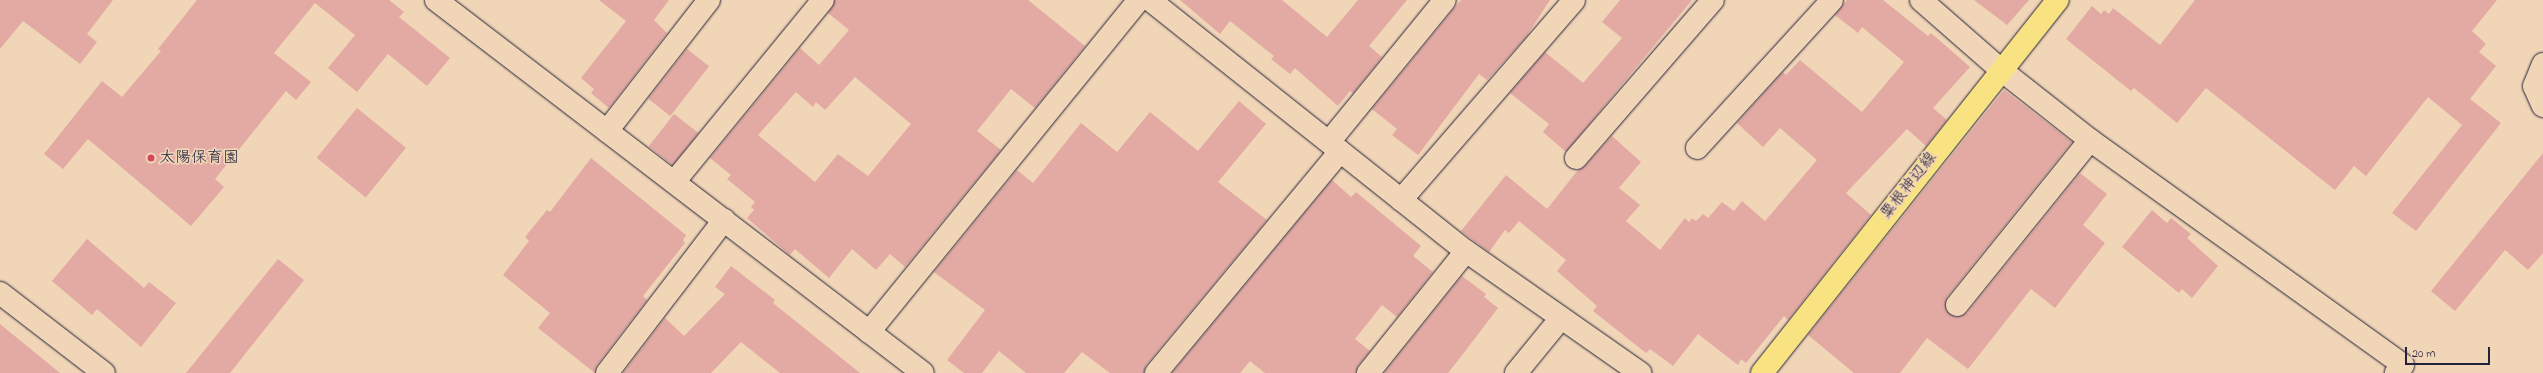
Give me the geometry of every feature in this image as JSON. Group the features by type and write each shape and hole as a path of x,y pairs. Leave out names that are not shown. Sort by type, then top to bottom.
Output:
{"main road":[{"name":"粟根神辺線","path":"1762,373 2058,0"}],"street":[{"path":"436,0 923,373"},
{"path":"607,131 709,0"},
{"path":"674,182 823,0"},
{"path":"869,332 1139,0"},
{"path":"1150,0 1466,251 1561,318 1612,366 1640,373"},
{"path":"1156,373 1334,147 1446,0"},
{"path":"1401,200 1574,0"},
{"path":"1576,158 1713,0"},
{"path":"1697,148 1832,0"},
{"path":"1921,0 2001,70 2090,140 2403,365 2396,373"},
{"path":"2543,64 2534,86 2543,106"},
{"path":"1957,305 2090,140"},
{"path":"606,373 724,220"},
{"path":"1368,373 1466,251"},
{"path":"0,293 104,373"},
{"path":"1516,373 1561,318"}],"building":[{"path":"0,0 113,0 87,34 97,42 80,64 23,21 0,49"},
{"path":"197,0 389,0 404,12 399,17 450,58 427,86 388,54 357,92 328,68 355,35 315,3 274,53 311,82 296,100 286,91 215,179 224,187 191,226 88,139 63,169 44,154 102,81 122,97 161,51 158,49"},
{"path":"599,0 669,0 654,20 667,33 609,108 591,93 594,89 581,78 626,21"},
{"path":"835,0 1028,0 1085,46 1035,108 1011,89 977,131 1001,150 905,267 890,254 876,270 852,249 829,278 795,249 790,255 747,218 754,210 751,207 755,202 727,179 731,175 710,158 800,48 819,65 849,30 828,13","holes":["855,77 911,124 868,176 838,154 815,182 758,135 796,92 813,107 816,102 825,110"]},
{"path":"1180,0 1282,0 1327,37 1358,0 1407,0 1369,46 1382,57 1353,93 1350,91 1338,106 1295,68 1290,74 1271,59 1274,56 1230,21 1220,34"},
{"path":"1461,0 1550,0 1526,37 1490,77 1487,80 1479,74 1418,155 1392,135 1397,129 1372,109"},
{"path":"1620,0 1692,0 1566,152 1543,132 1549,124 1510,93 1545,52 1583,83 1622,38 1602,22"},
{"path":"1847,0 1883,0 1928,36 1931,33 1970,67 1933,108 1947,120 1926,146 1907,129 1846,193 1871,215 1788,320 1784,316 1746,363 1741,359 1738,365 1698,334 1673,366 1650,349 1646,353 1593,311 1597,306 1557,271 1566,260 1519,221 1509,233 1505,230 1489,252 1461,231 1506,175 1547,209 1578,170 1585,166 1612,136 1641,162 1619,188 1640,205 1626,221 1660,250 1685,218 1689,222 1692,218 1696,221 1703,214 1708,218 1722,202 1734,211 1742,201 1765,221 1817,160 1780,128 1763,147 1737,123 1783,72 1786,75 1800,60 1862,112 1904,62 1862,27 1858,33 1835,15"},
{"path":"1974,0 2029,0 2007,25"},
{"path":"2195,0 2497,0 2472,31 2486,44 2479,52 2496,66 2470,99 2501,123 2416,231 2392,213 2462,125 2428,97 2366,176 2354,166 2335,190 2206,88 2177,123 2134,88 2131,91 2066,39 2092,6 2101,14 2104,10 2109,14 2113,8 2160,45"},
{"path":"687,49 709,66 670,116 648,99"},
{"path":"2004,90 2072,142 1947,297 1946,310 1955,317 1967,313 2080,173 2107,194 2083,225 2105,243 2055,308 2031,289 1968,369 1927,338 1900,373 1854,373 1808,335"},
{"path":"1239,101 1266,124 1218,182 1267,220 1146,365 1144,373 1110,373 1082,352 1064,373 1026,373 999,351 982,373 964,373 947,360 985,310 934,272 1017,170 1033,183 1081,123 1117,152 1150,112 1198,151"},
{"path":"357,108 406,148 366,197 317,158"},
{"path":"674,114 698,133 673,165 649,146"},
{"path":"2543,153 2543,253 2528,270 2505,250 2455,311 2431,291"},
{"path":"591,158 686,235 683,240 685,243 643,296 647,300 597,365 595,373 538,328 550,313 503,275 529,241 525,237 547,210 550,212"},
{"path":"1332,180 1351,197 1356,192 1421,246 1413,256 1433,272 1397,317 1382,305 1355,339 1370,351 1358,365 1356,373 1265,373 1250,361 1240,373 1172,373"},
{"path":"2152,210 2167,223 2171,218 2191,234 2187,238 2218,266 2192,298 2182,289 2179,293 2122,247"},
{"path":"87,239 144,288 149,282 176,303 141,347 97,309 92,315 52,281"},
{"path":"278,259 304,280 230,373 186,373"},
{"path":"731,266 775,300 773,303 860,373 780,373 741,342 711,373 623,373 665,318 684,336 725,294 715,287"},
{"path":"1462,276 1486,294 1484,297 1498,308 1448,373 1384,373"},
{"path":"0,324 60,373 0,373"}],"place":[{"name":"太陽保育園","path":"151,158"}]}
